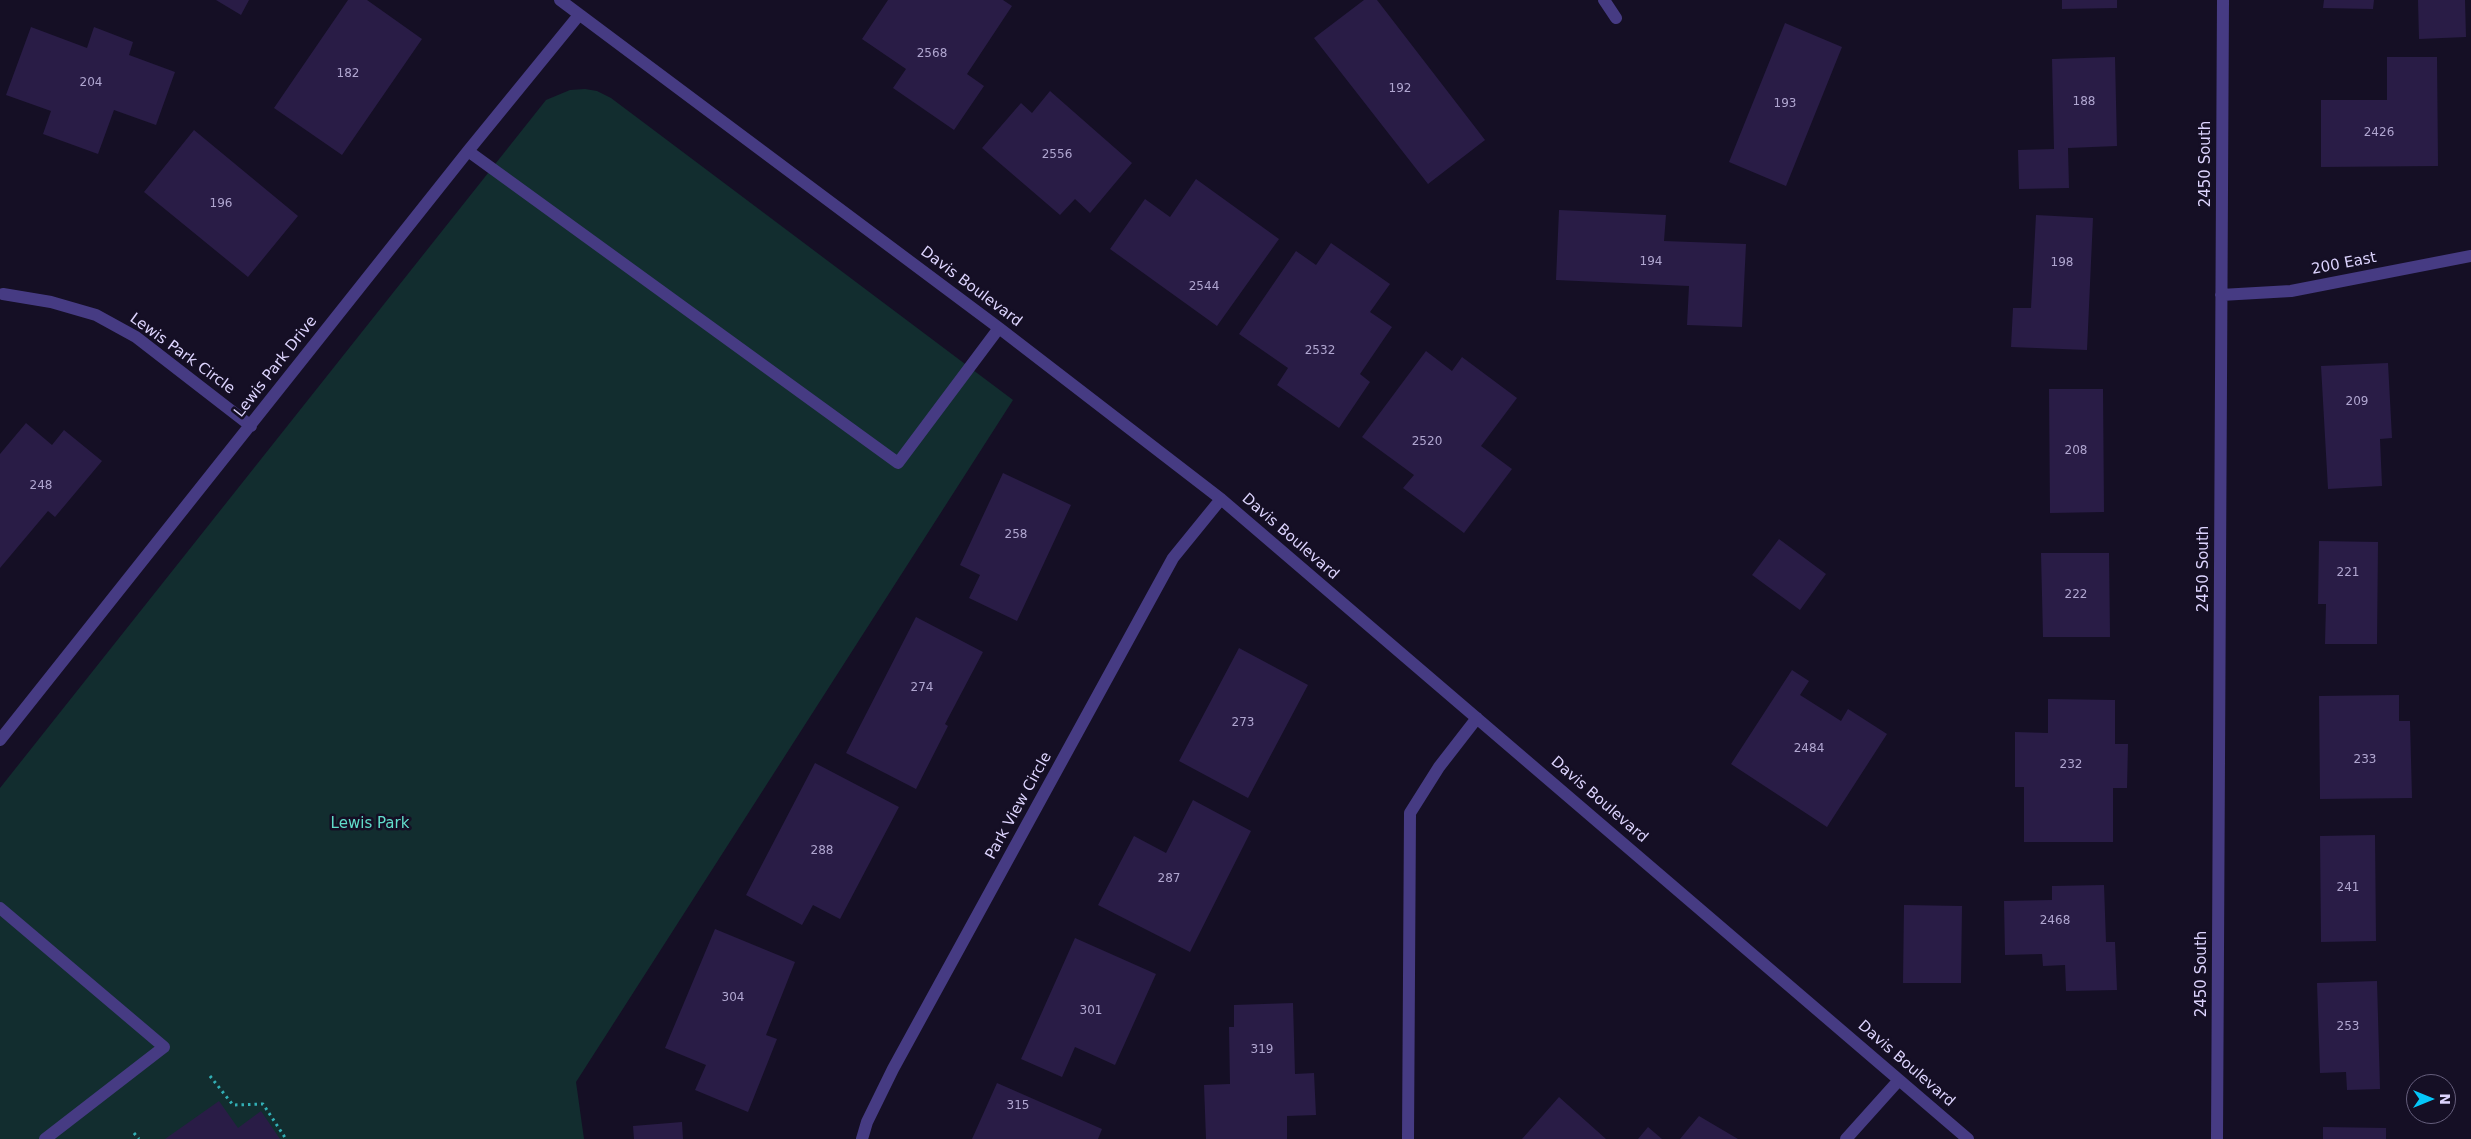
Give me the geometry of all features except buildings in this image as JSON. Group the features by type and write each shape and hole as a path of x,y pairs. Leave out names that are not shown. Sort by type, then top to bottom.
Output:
{"street":[{"name":"Davis Boulevard","path":"560,0 999,328 1221,499 1968,1139"},
{"path":"1604,0 1616,18"},
{"name":"2450 South","path":"2217,1139 2223,0"},
{"name":"Lewis Park Drive","path":"0,740 579,14"},
{"path":"468,151 898,462 999,328"},
{"name":"200 East","path":"2221,295 2291,291 2471,256"},
{"name":"Lewis Park Circle","path":"3,294 51,302 96,315 136,337 250,426"},
{"name":"Park View Circle","path":"862,1139 867,1122 893,1068 1173,558 1221,499"},
{"path":"1408,1139 1410,813 1439,767 1477,718"},
{"path":"0,908 164,1047 45,1139"},
{"path":"1846,1139 1899,1080"}],"path":[{"path":"210,1076 233,1106 263,1104 286,1139"},
{"path":"134,1133 139,1139"}],"green space":[{"name":"Lewis Park","path":"585,89 597,91 611,98 1013,400 576,1082 584,1139 0,1139 0,788 546,100 570,90"}]}
